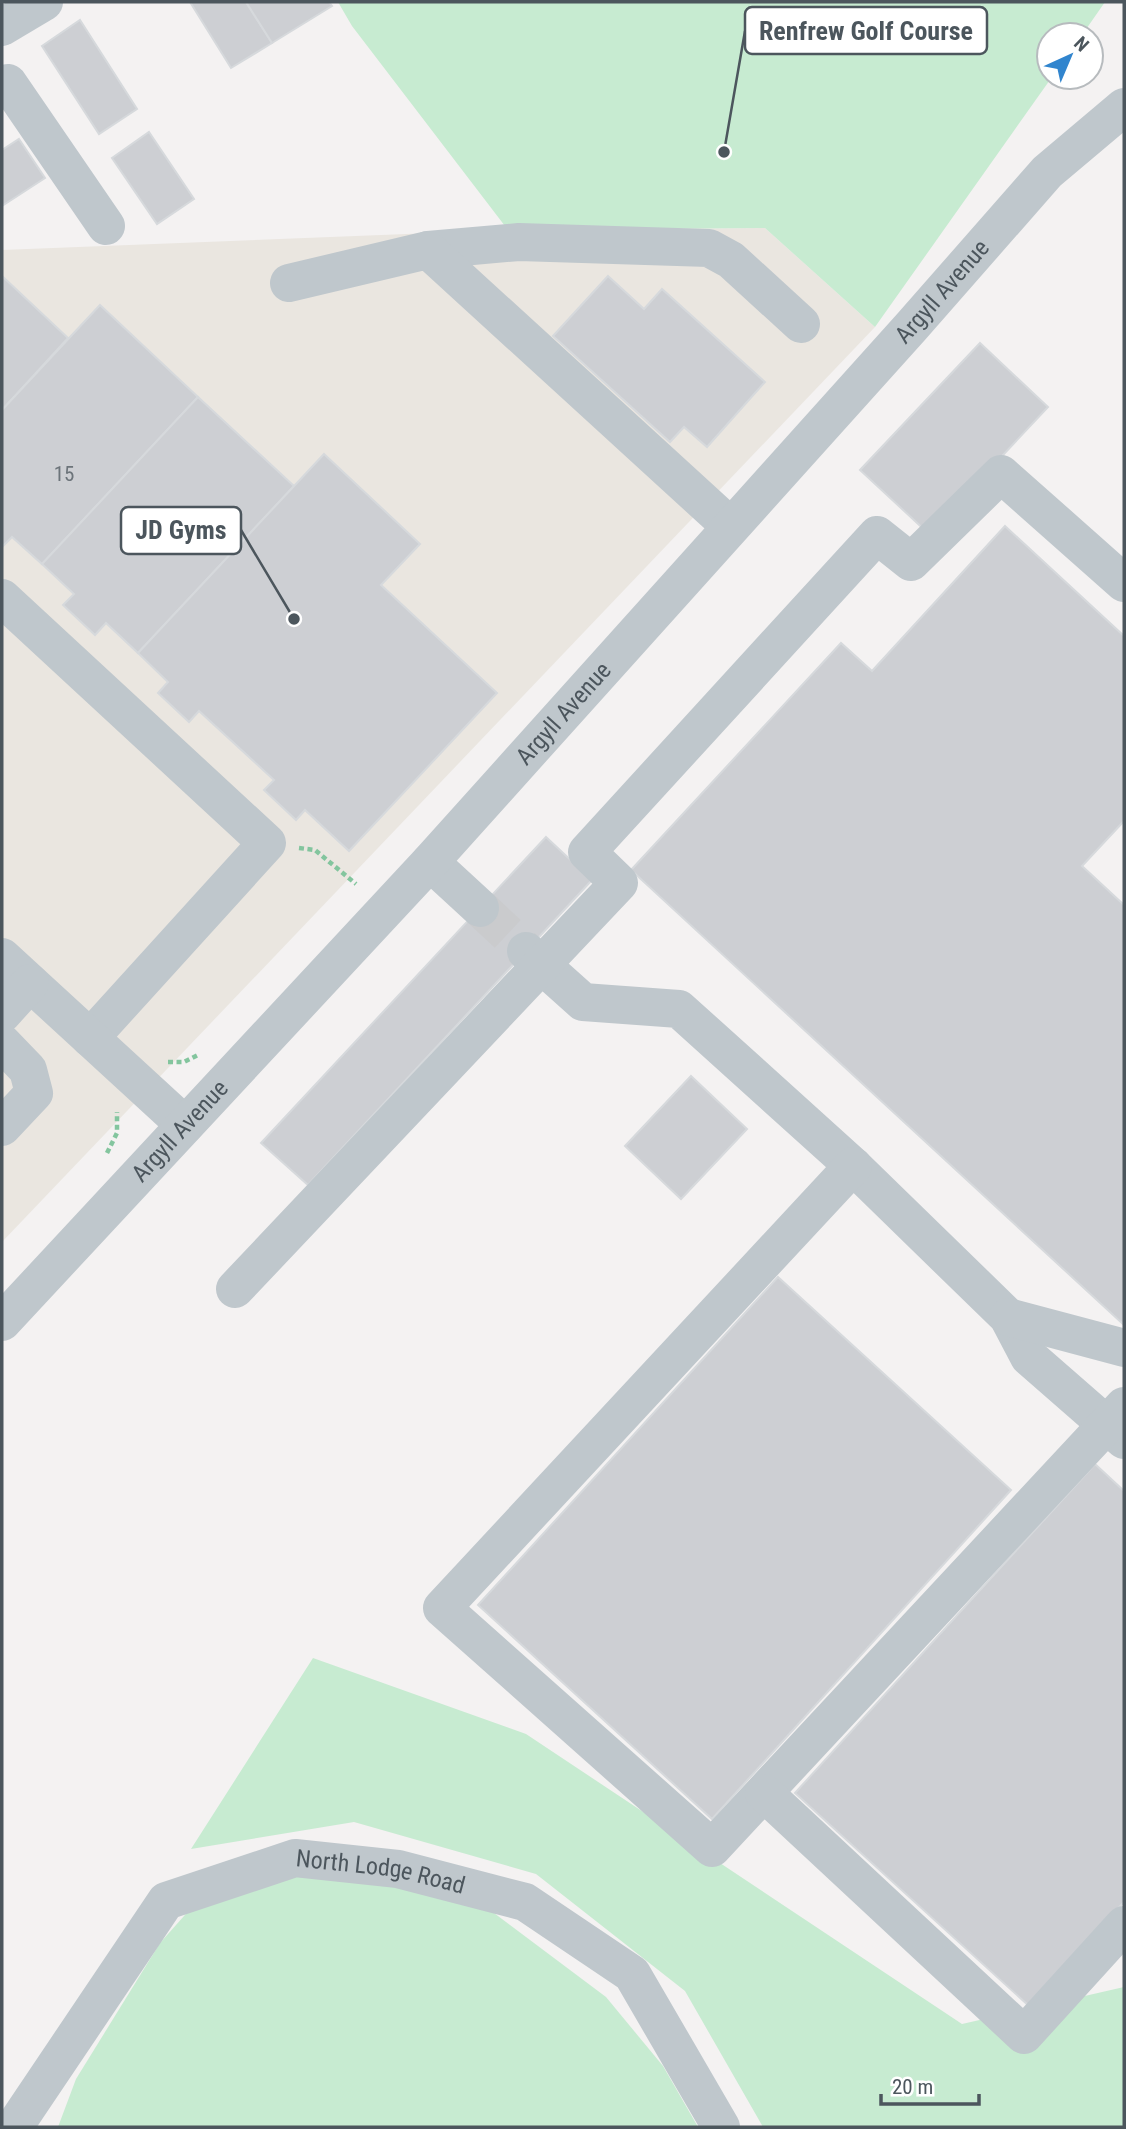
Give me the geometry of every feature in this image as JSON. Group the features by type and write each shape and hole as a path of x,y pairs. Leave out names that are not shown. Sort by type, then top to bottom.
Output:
{"street":[{"path":"2,27 44,2"},
{"path":"2,88 8,83 106,226"},
{"name":"Argyll Avenue","path":"2,1322 430,862 911,327 1046,172 1124,107"},
{"path":"289,283 428,250 519,242 709,248 731,260 801,324"},
{"path":"428,250 730,526"},
{"path":"235,1289 535,958 619,883 587,852 877,535 911,562 1001,474 1124,583"},
{"path":"2,598 267,843 90,1038"},
{"path":"430,862 480,908"},
{"path":"2,957 185,1125"},
{"path":"535,958 583,1002 679,1009 853,1166 1009,1317 1029,1357 1119,1424 712,1848 442,1608 853,1166"},
{"path":"2,1014 30,983"},
{"path":"2,1043 28,1070 34,1093 2,1127"},
{"path":"1009,1317 1124,1348"},
{"path":"764,1793 1024,2035 1124,1926"},
{"name":"North Lodge Road","path":"14,2127 166,1901 295,1858 398,1869 525,1902 632,1974 721,2127"}],"path":[{"path":"267,843 316,850 356,884"}],"shaded area":[{"path":"765,228 875,327 2,1242 2,250 508,230"}],"green space":[{"path":"338,2 1105,2 1092,21 1035,21 1035,91 1042,91 875,327 765,228 508,230 352,26"},
{"path":"313,1658 526,1734 962,2024 1124,1987 1124,2127 763,2127 685,1991 536,1874 354,1822 191,1849"},
{"path":"280,1876 368,1876 490,1910 606,1997 663,2066 698,2127 58,2127 76,2079 160,1943 192,1907"}],"building":[{"path":"190,2 246,2 272,43 231,68"},
{"path":"246,2 329,2 332,6 272,43"},
{"path":"80,20 137,109 99,134 42,46"},
{"path":"149,132 194,199 157,224 112,158"},
{"path":"19,139 45,178 2,206 2,150"},
{"path":"2,276 68,338 2,410"},
{"path":"608,276 644,309 662,289 765,382 707,447 684,427 670,442 553,336"},
{"path":"100,305 198,397 42,564 12,537 2,547 2,410"},
{"path":"980,343 1048,407 929,534 860,470"},
{"path":"198,397 294,486 138,653 106,623 95,635 63,605 74,594 42,564"},
{"path":"324,454 420,544 381,585 497,693 349,851 305,810 296,820 264,790 274,780 199,711 189,722 158,693 168,682 138,653"},
{"path":"1005,526 1124,636 1124,821 1082,866 1124,905 1124,1325 631,870 841,643 872,671"},
{"path":"546,837 592,880 308,1185 261,1143"},
{"path":"691,1076 747,1129 681,1199 625,1146"},
{"path":"778,1277 1011,1490 712,1819 478,1605"},
{"path":"1095,1464 1124,1491 1124,1902 1029,2006 795,1793"}],"tunnel":[{"path":"480,908 526,951"}],"place":[{"name":"Renfrew Golf Course","path":"724,152"},
{"name":"JD Gyms","path":"294,619"}]}
